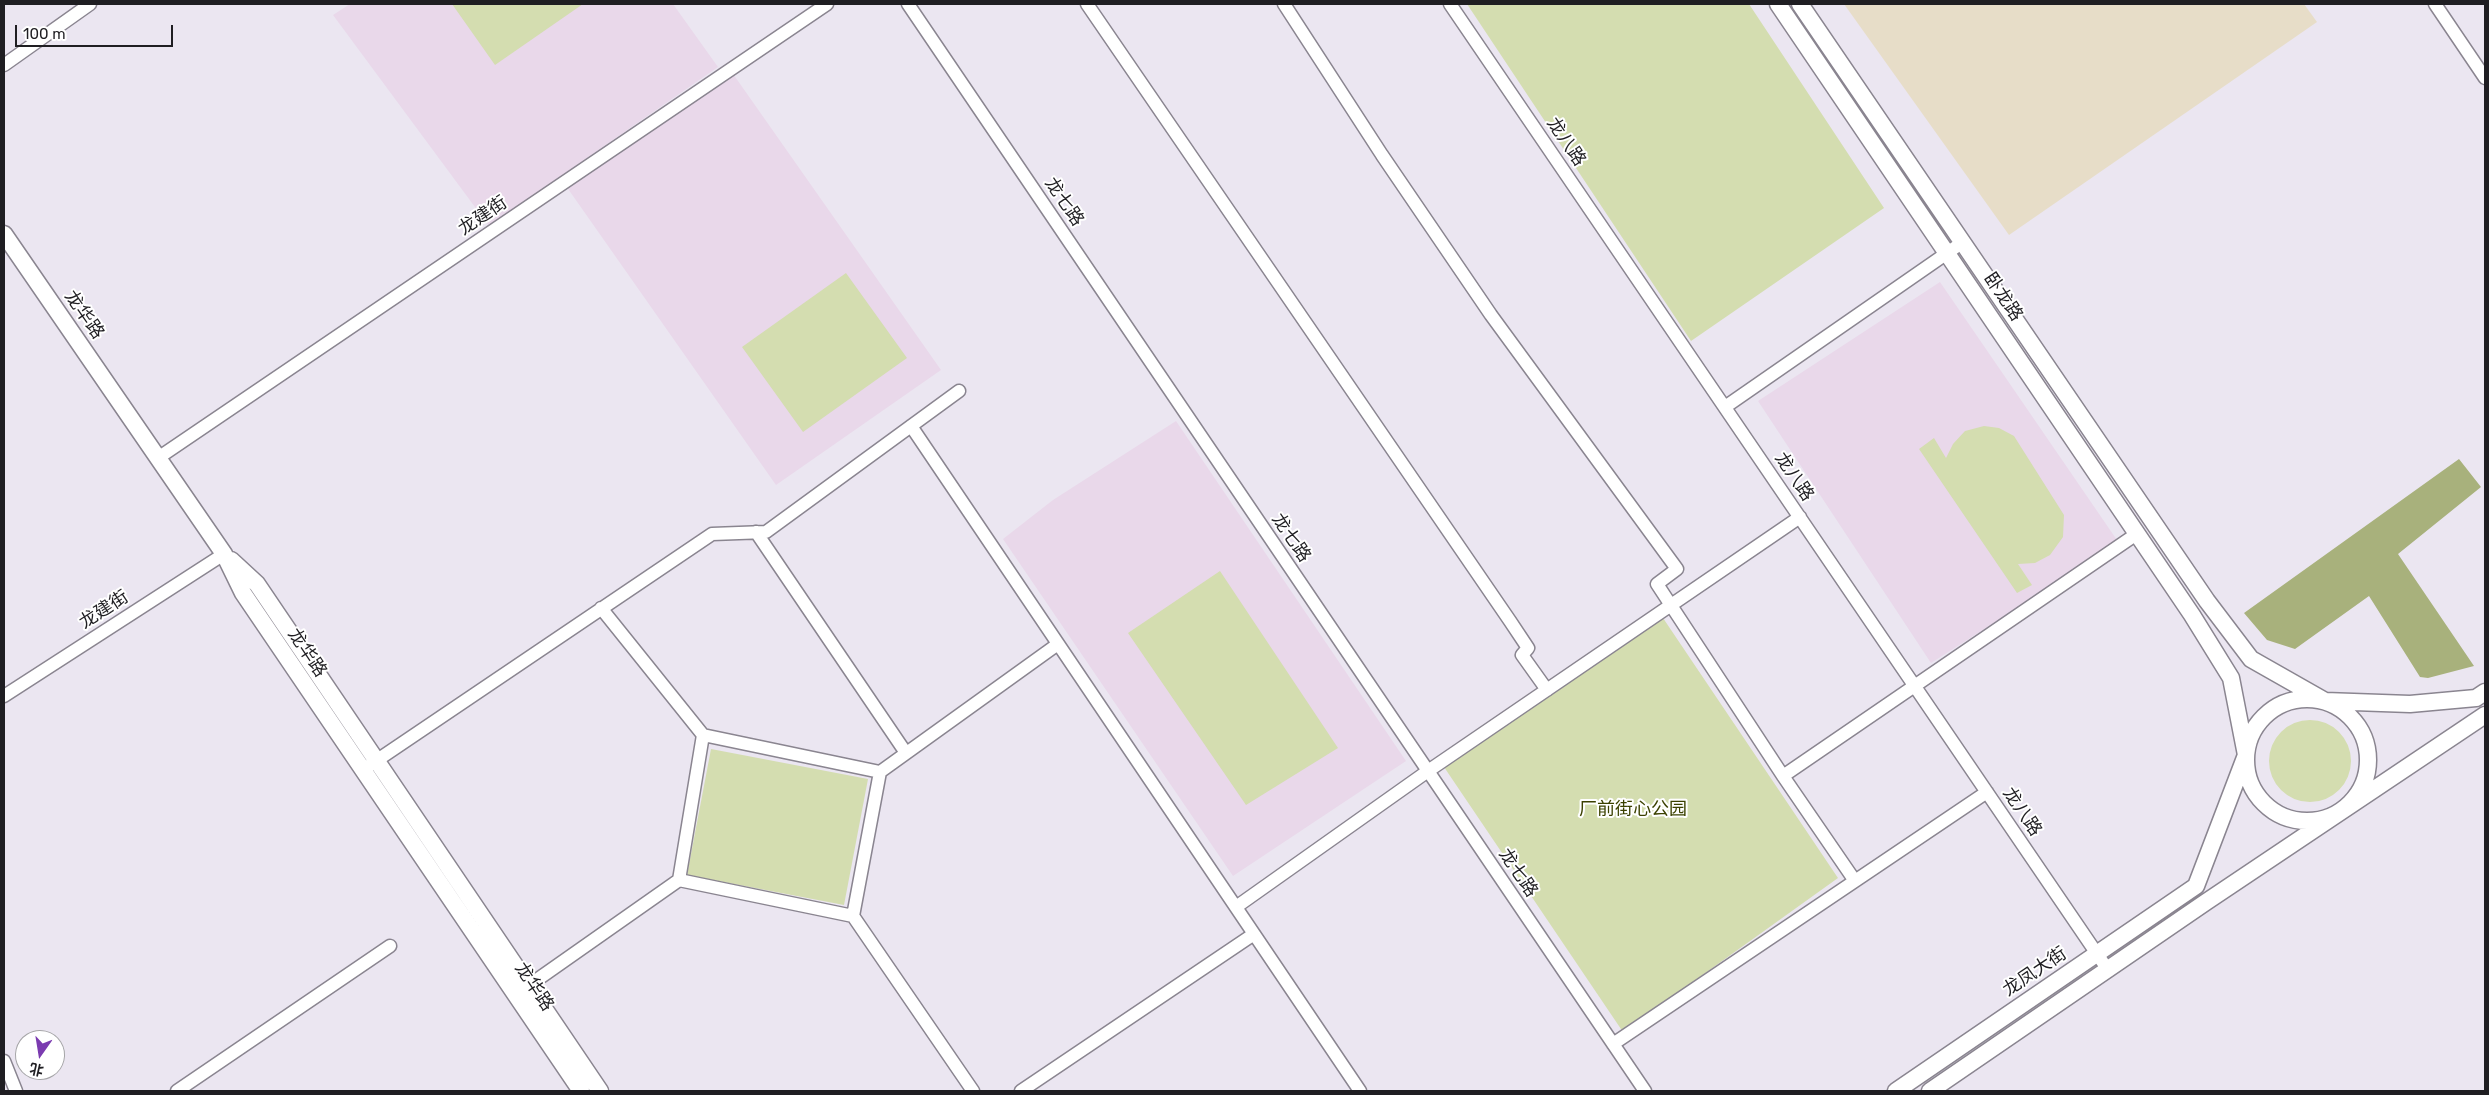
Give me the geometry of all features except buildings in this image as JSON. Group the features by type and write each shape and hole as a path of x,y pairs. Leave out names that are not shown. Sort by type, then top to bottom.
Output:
{"main road":[{"name":"卧龙路","path":"1778,4 1948,252 2192,615 2231,678 2246,755"},
{"name":"卧龙路","path":"1800,4 2207,601 2250,659 2325,701"},
{"name":"龙华路","path":"4,234 224,554 243,593 362,771 522,990 581,1091"},
{"path":"224,554 257,584 376,761 522,990 600,1091"},
{"path":"2325,701 2340,708 2354,720 2363,734 2368,751 2368,768 2364,785 2342,811 2324,819 2304,821 2285,817 2268,807 2255,793 2248,775 2246,755 2250,738 2259,722 2272,709 2289,701 2307,698 2325,701 2410,704 2481,695"},
{"path":"1930,1091 2206,902 2484,716"},
{"name":"龙凤大街","path":"1896,1091 2196,886 2246,755"}],"street":[{"path":"4,65 90,4"},
{"name":"龙建街","path":"158,458 827,4"},
{"name":"龙七路","path":"908,4 1645,1091"},
{"path":"1087,4 1510,621 1528,648 1522,655 1547,690"},
{"path":"1284,4 1382,155 1491,315 1677,569 1657,584 1672,604 1783,776 1855,881"},
{"name":"龙八路","path":"1450,4 2108,970"},
{"path":"2435,4 2485,78"},
{"path":"1725,407 1963,242"},
{"path":"362,771 712,534 766,532 959,391"},
{"path":"911,426 1360,1091"},
{"path":"1236,907 1428,771 1800,518"},
{"path":"756,532 906,753"},
{"path":"1783,776 2138,533"},
{"name":"龙建街","path":"4,696 224,554"},
{"path":"602,608 703,735 880,772"},
{"path":"853,916 880,772 1058,644"},
{"path":"522,990 679,880 703,735"},
{"path":"1613,1044 1987,792"},
{"path":"679,880 853,916 973,1091"},
{"path":"1020,1091 1254,934"},
{"path":"177,1091 390,946"},
{"path":"4,1061 16,1091"}],"shaded area":[{"path":"350,4 673,4 718,67 489,226 333,15"},
{"path":"1844,4 2304,4 2317,22 2009,235"},
{"path":"731,71 941,370 776,485 566,186"},
{"path":"1940,282 2119,543 1931,663 1758,401"},
{"path":"1176,421 1406,761 1233,876 1003,539 1053,500"}],"green space":[{"path":"452,4 583,4 495,65"},
{"path":"1467,4 1749,4 1884,208 1691,341"},
{"path":"846,273 907,358 803,432 742,347"},
{"path":"1984,426 1999,428 2014,436 2064,515 2063,537 2050,555 2035,563 2018,564 2032,585 2017,593 1919,449 1934,438 1946,458 1953,444 1965,431"},
{"path":"2459,459 2481,487 2398,554 2474,666 2428,678 2420,677 2369,596 2295,649 2267,640 2244,613"},
{"path":"1220,571 1338,748 1246,805 1128,633"},
{"name":"厂前街心公园","path":"1663,618 1838,878 1623,1032 1444,767"},
{"path":"2302,720 2318,720 2333,727 2344,738 2351,753 2348,777 2339,790 2318,802 2302,802 2287,795 2276,784 2269,769 2269,753 2276,738 2287,727"},
{"path":"711,749 868,779 844,905 687,875"}]}
